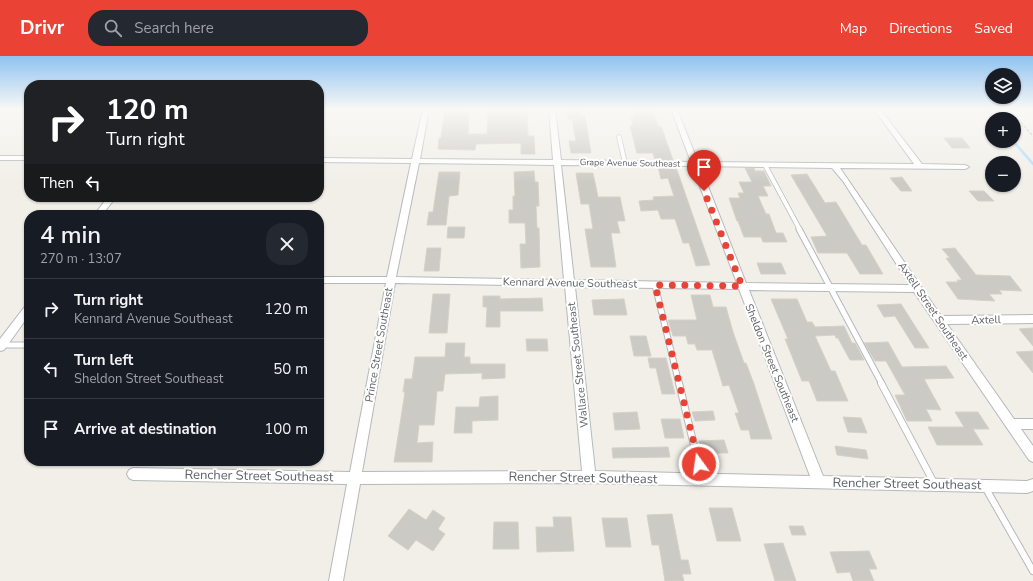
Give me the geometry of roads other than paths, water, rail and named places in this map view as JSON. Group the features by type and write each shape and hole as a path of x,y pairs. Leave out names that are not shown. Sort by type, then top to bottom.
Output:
{"street":[{"name":"Prince Street Southeast","path":"336,581 391,280 421,134"},
{"name":"Wallace Street Southeast","path":"555,134 589,477"},
{"name":"Sheldon Street Southeast","path":"683,134 819,482"},
{"path":"895,134 919,166"},
{"path":"0,158 24,158"},
{"name":"Grape Avenue Southeast","path":"324,160 834,166 965,166"},
{"name":"Axtell Street Southeast","path":"834,166 850,186 939,320 1033,456"},
{"path":"102,210 108,202"},
{"name":"Kennard Avenue Southeast","path":"324,280 918,289"},
{"path":"1,346 24,315"},
{"name":"Axtell","path":"939,320 1033,319"},
{"path":"1011,424 1033,424"},
{"name":"Rencher Street Southeast","path":"133,474 355,478 589,477 1033,486"}],"lane":[{"path":"619,137 625,163"},
{"path":"765,165 935,484"},
{"path":"655,285 702,480"},
{"path":"1,346 24,345"},
{"path":"984,486 1033,571"}],"waterway":[{"path":"1019,148 1033,164"}]}
